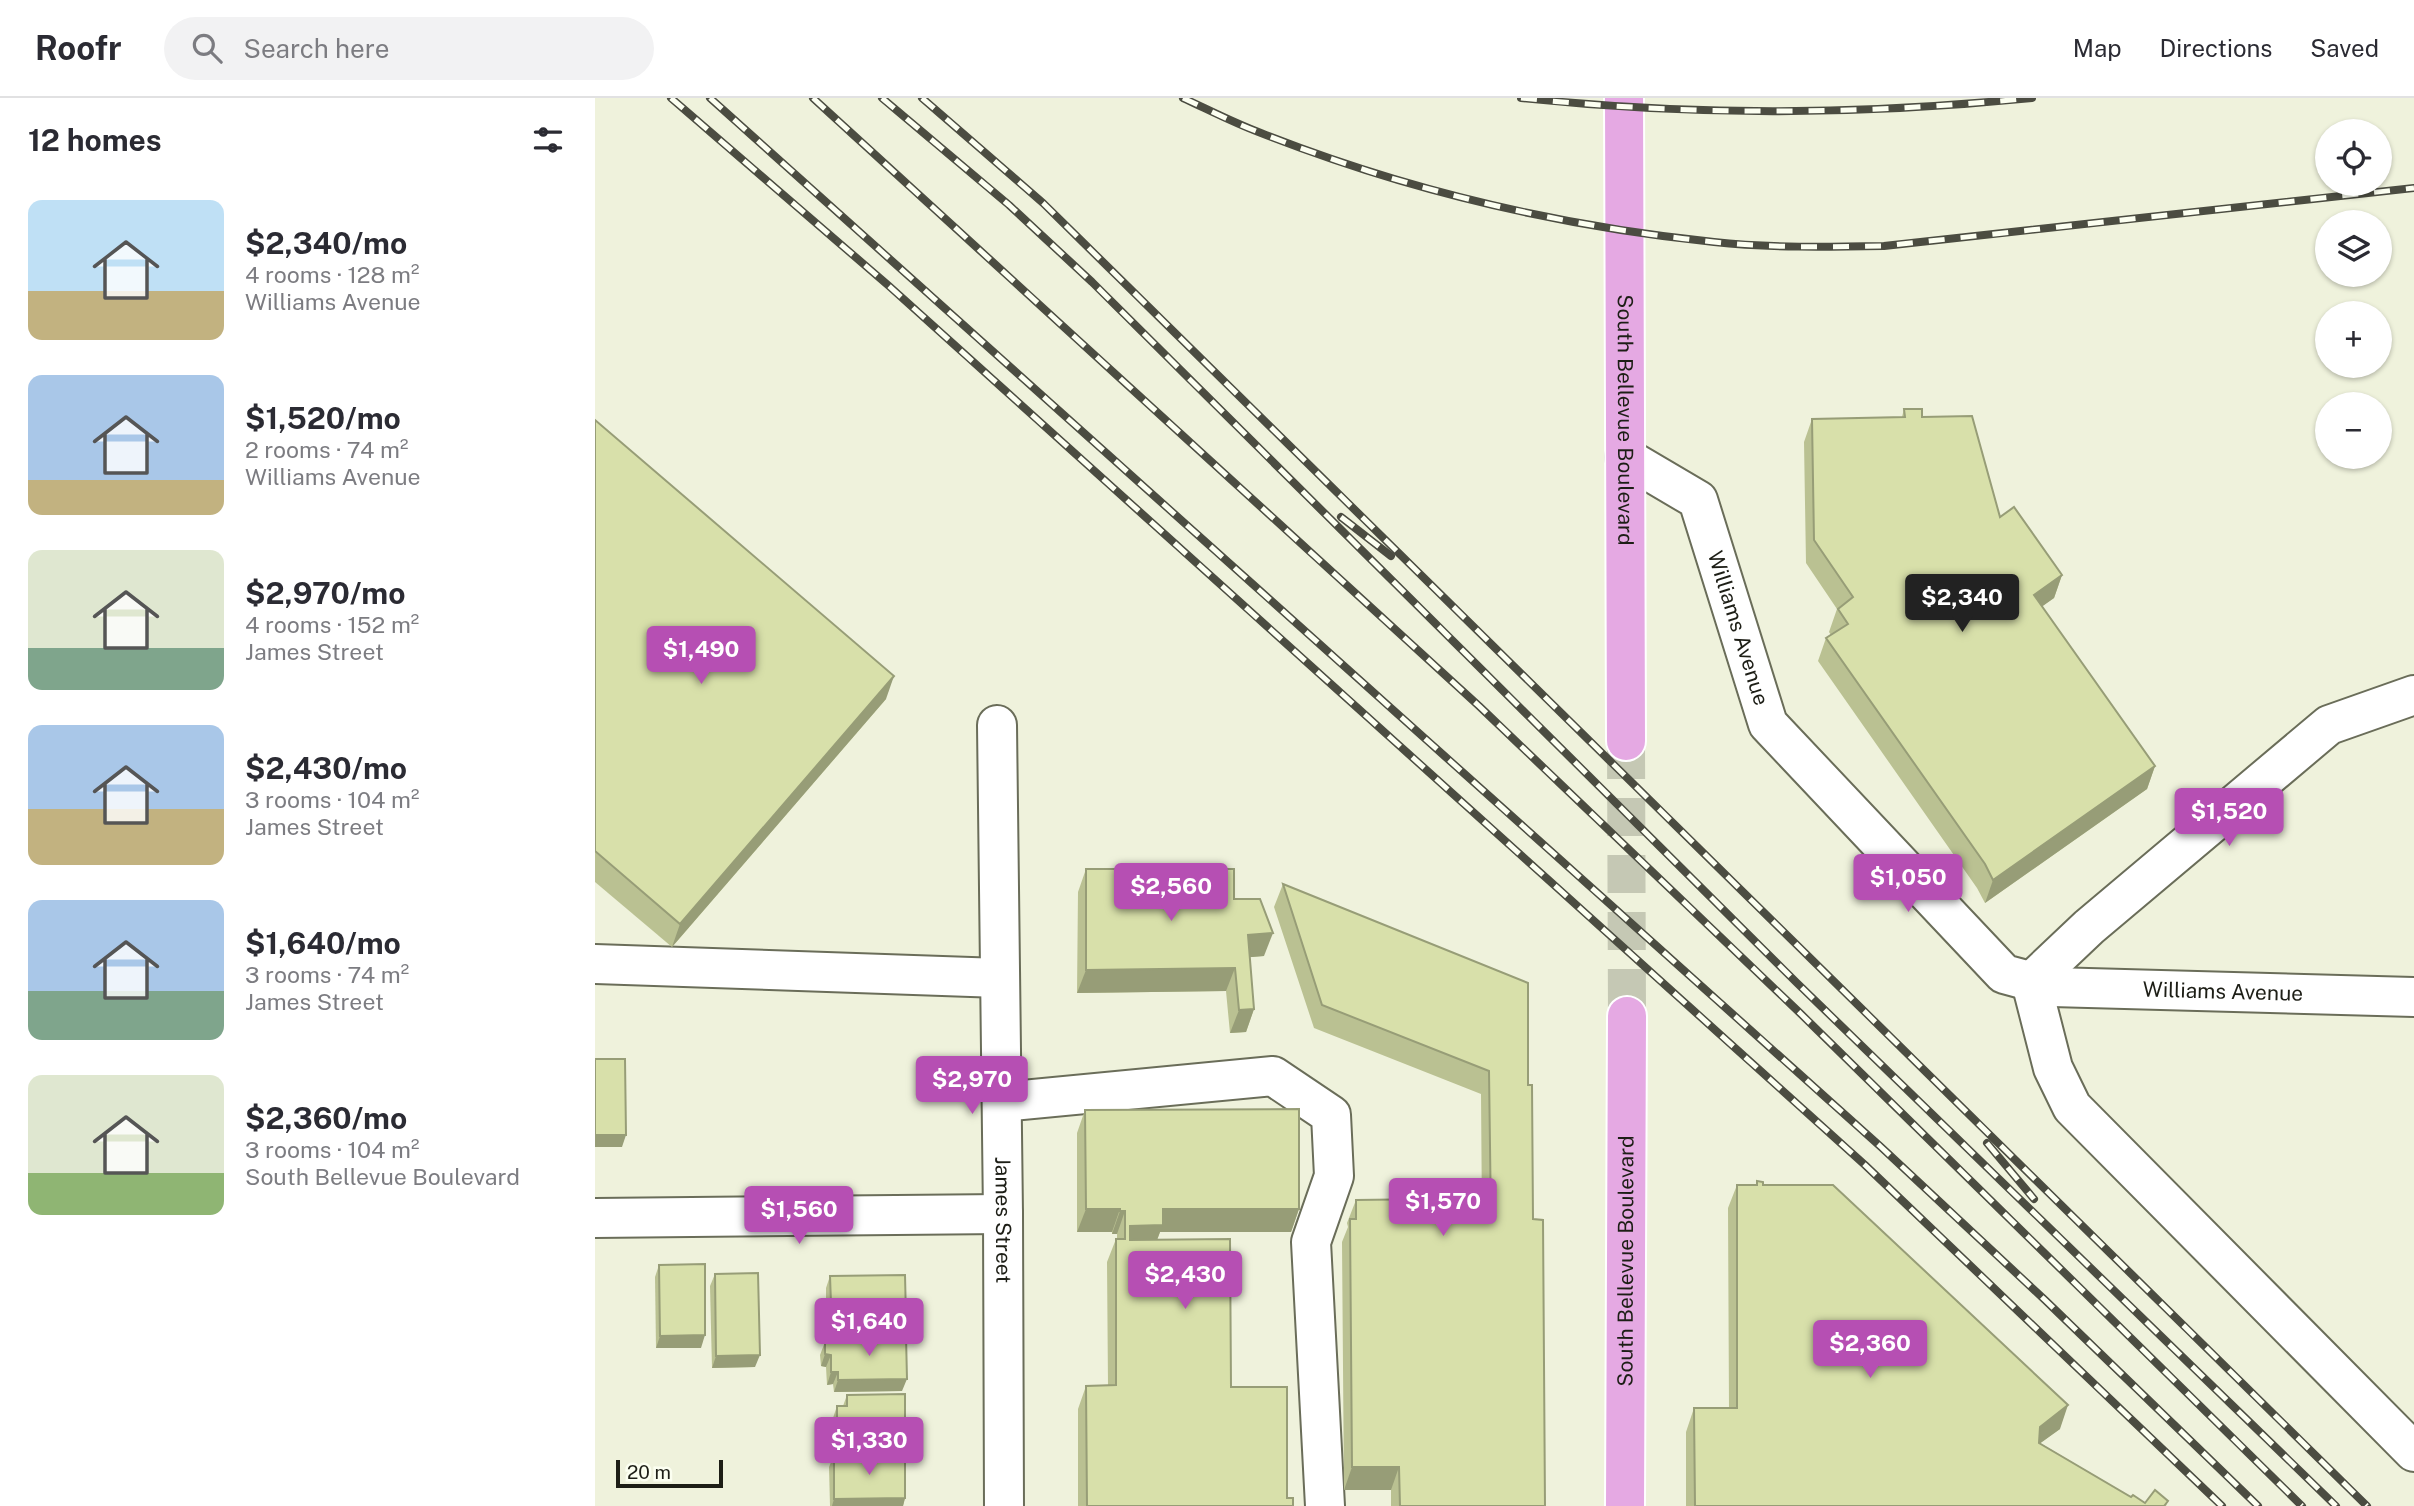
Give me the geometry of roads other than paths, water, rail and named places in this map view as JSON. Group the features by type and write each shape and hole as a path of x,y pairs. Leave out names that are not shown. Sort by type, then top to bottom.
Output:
{"main road":[{"name":"South Bellevue Boulevard","path":"1624,98 1626,741"},
{"name":"South Bellevue Boulevard","path":"1625,1506 1627,1016"}],"street":[{"name":"Williams Avenue","path":"1625,457 1698,500 1768,724 2004,974 2052,987 2414,997"},
{"path":"2414,695 2329,725 2089,927 2031,982 2053,1068 2072,1107 2414,1452"},
{"name":"James Street","path":"997,725 1004,1506"},
{"path":"595,964 1000,978"},
{"path":"1002,1102 1032,1097 1273,1076 1331,1115 1334,1176 1311,1242 1325,1506"},
{"path":"595,1218 1003,1214"}],"tunnel":[{"path":"1626,741 1627,1016"}],"railway":[{"path":"671,98 889,286 1865,1165 2222,1506"},
{"path":"710,98 1881,1147 2045,1300 2258,1506"},
{"path":"813,98 1479,706 1801,1014 2302,1506"},
{"path":"882,98 1009,205 1092,282 1797,983 2336,1506"},
{"path":"922,98 1043,203 2367,1506"},
{"path":"1183,98 1241,125 1316,153 1427,188 1541,216 1656,235 1735,244 1799,247 1884,246 2414,188"},
{"path":"1521,98 1649,108 1777,111 1904,108 2032,98"},
{"path":"1341,517 1391,556"},
{"path":"1987,1143 2034,1199"}]}
